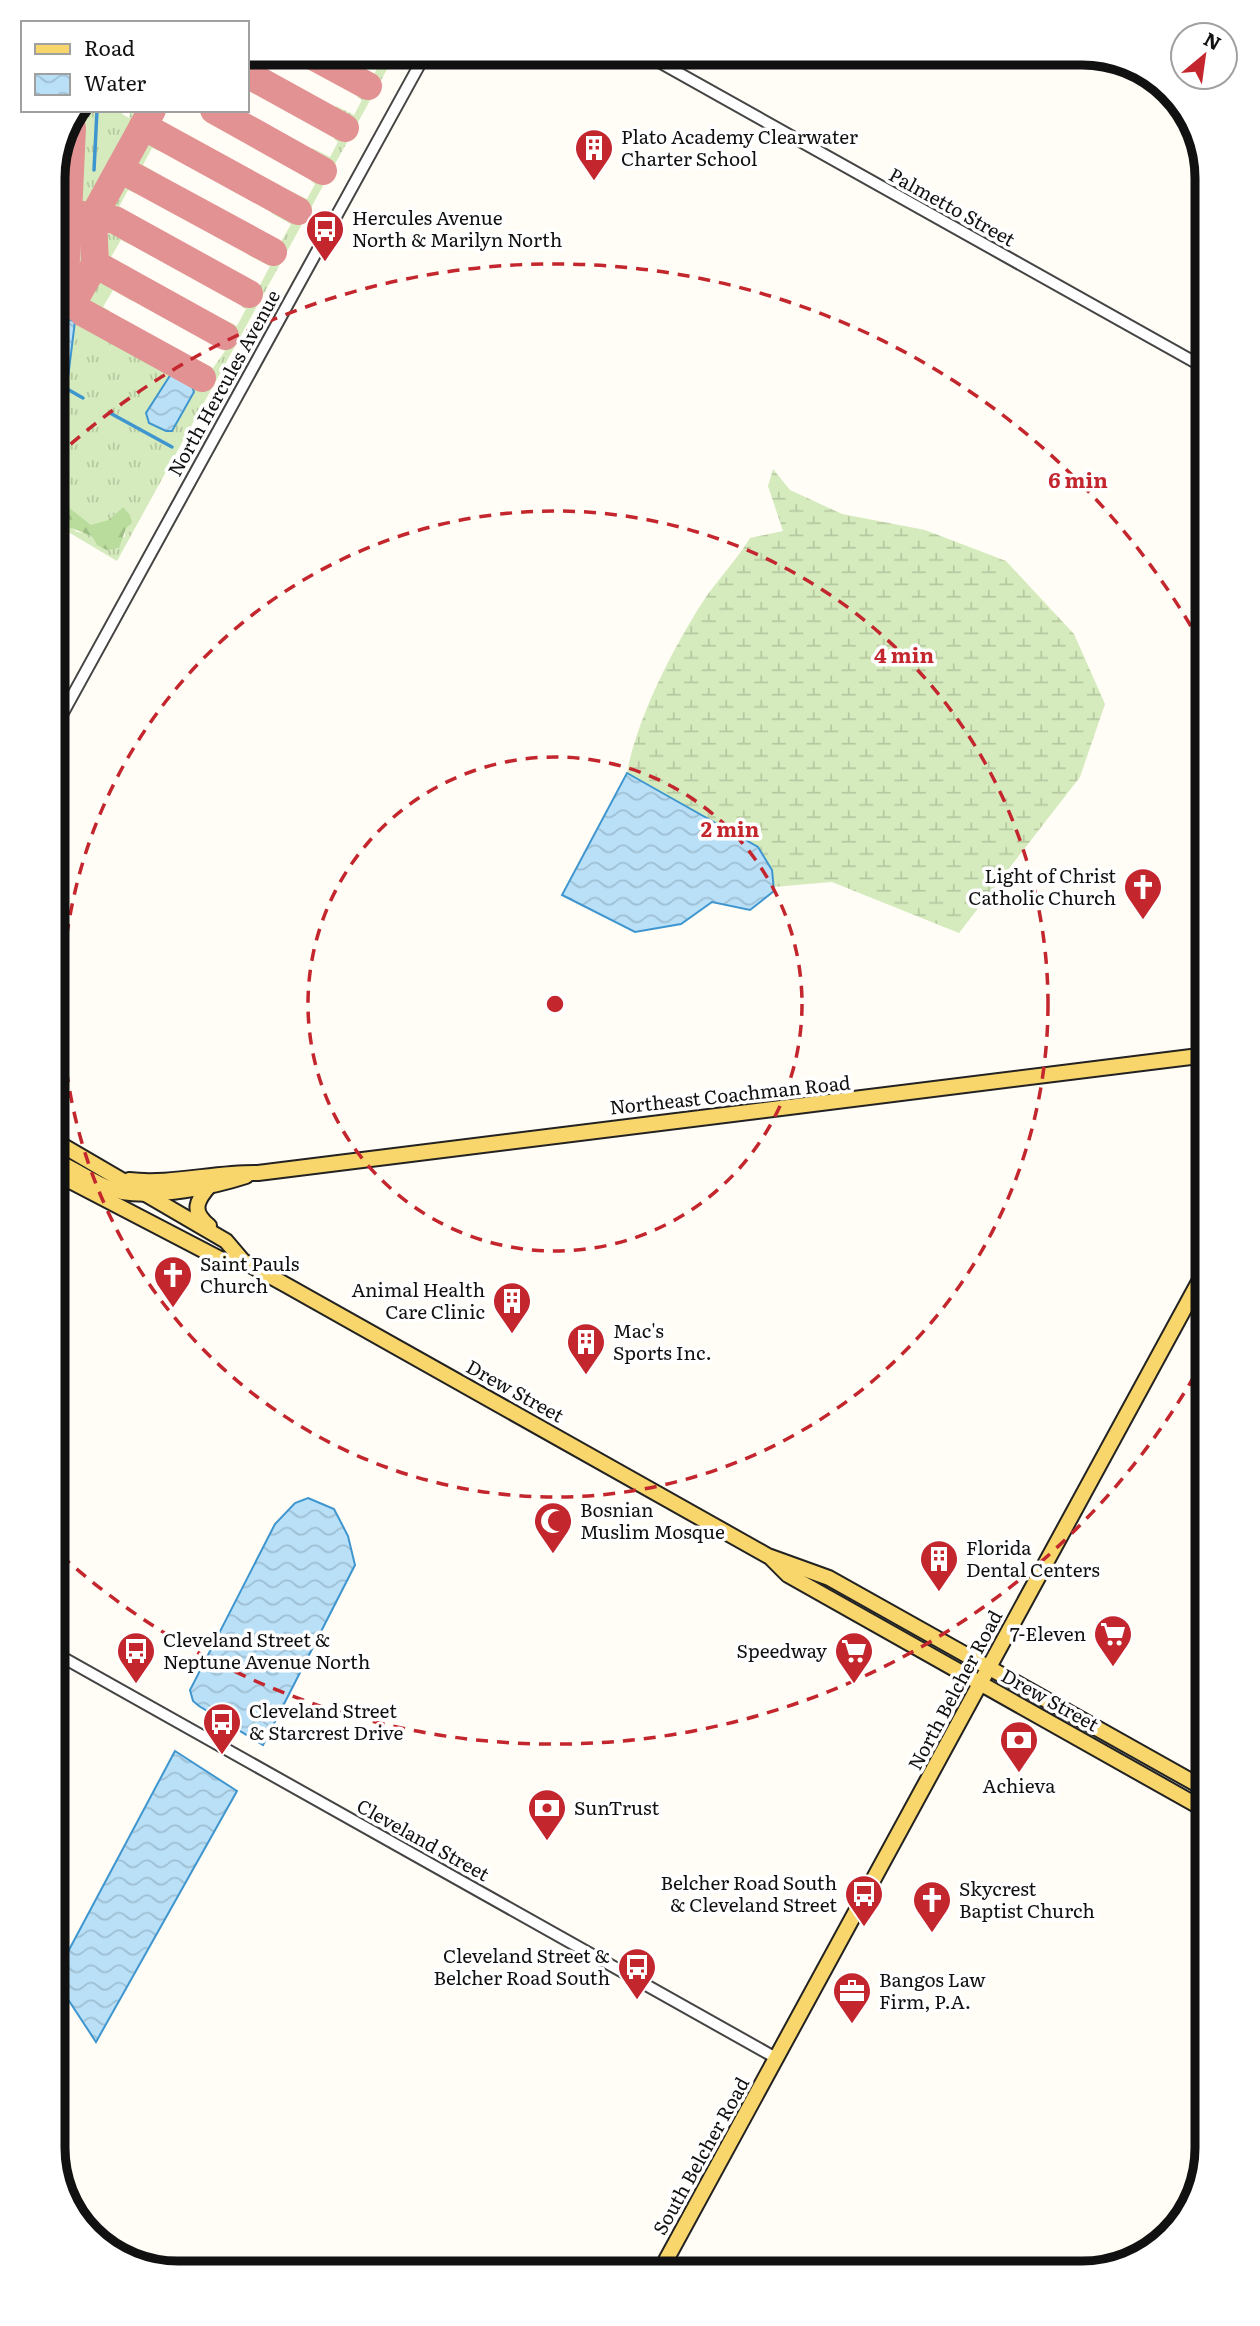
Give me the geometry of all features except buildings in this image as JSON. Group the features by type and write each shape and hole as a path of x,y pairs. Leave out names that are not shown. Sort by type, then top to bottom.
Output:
{"main road":[{"name":"Northeast Coachman Road","path":"147,1194 210,1185 258,1173 1195,1057"},
{"name":"Drew Street","path":"65,1147 226,1241 243,1261 768,1556 829,1578 1195,1783"},
{"path":"65,1149 72,1151"},
{"name":"Drew Street","path":"65,1165 120,1192 147,1194"},
{"name":"Northeast Coachman Road","path":"121,1179 146,1182 223,1172 258,1173"},
{"name":"Drew Street","path":"65,1178 224,1261 243,1261"},
{"path":"210,1185 197,1201 196,1209 199,1218 226,1241"},
{"name":"North Belcher Road","path":"776,2058 1195,1291"},
{"name":"Drew Street","path":"768,1556 788,1575 1195,1804"},
{"name":"South Belcher Road","path":"666,2261 776,2058"}],"street":[{"name":"North Hercules Avenue","path":"65,709 419,65"},
{"name":"Palmetto Street","path":"664,65 1195,362"},
{"name":"Cleveland Street","path":"65,1659 776,2058"}],"green space":[{"path":"356,65 374,74 379,65 389,65 117,561 65,530 65,522 77,532 125,537 123,507 108,520 91,526 65,505 65,377 68,378 75,321 65,319 65,313 79,315 201,382 206,374 194,367 196,359 213,368 225,351 218,347 222,339 229,336 216,322 219,317 237,326 246,309 241,306 254,292 247,286 250,280 260,285 270,266 248,255 255,248 275,255 274,238 281,242 291,224 271,213 277,205 297,214 299,207 285,196 288,190 307,199 315,184 311,181 315,174 323,173 326,169 310,157 309,153 312,148 330,157 338,142 334,139 339,131 345,131 347,125 333,113 336,106 354,115 362,100 357,97 370,82 354,73"},
{"path":"86,112 123,112 122,114 129,118 130,112 145,112 96,199 90,204 80,201 75,195 79,123"},
{"path":"150,134 164,142 159,151 152,148 143,165 162,176 155,183 131,168 129,160 141,137"},
{"path":"128,177 138,187 135,193 128,190 119,207 138,218 132,224 108,211 106,204 118,179"},
{"path":"121,228 133,238 129,244 121,240 111,257 133,269 128,276 104,263 99,250 100,238"},
{"path":"77,229 86,232 89,255 82,278 72,290 73,237"},
{"path":"97,272 134,290 136,295 132,301 113,290 103,307 110,311 106,316 84,307 81,299"},
{"path":"773,469 790,490 842,514 925,530 1006,561 1074,634 1105,704 1080,777 959,933 832,882 773,887 772,870 758,847 627,773 647,707 702,603 750,538 783,531 768,486"},
{"path":"65,504 91,525 108,520 123,507 130,515 132,523 126,528 119,548 107,550 97,545 92,536 66,526"}],"water":[{"path":"65,319 75,321 68,378 65,377"},
{"path":"171,374 191,383 194,392 172,431 166,431 149,423 146,413"},
{"path":"627,773 758,847 772,870 774,891 750,910 712,902 681,924 635,932 562,895"},
{"path":"308,1498 334,1509 348,1536 355,1565 263,1745 199,1706 193,1701 190,1690 275,1524 295,1503"},
{"path":"175,1751 237,1791 96,2042 65,1995 65,1957"}],"waterway":[{"path":"94,170 97,112"},
{"path":"65,388 83,398"},
{"path":"110,413 172,447"}],"taxiway":[{"path":"329,65 368,86"},
{"path":"248,75 345,128"},
{"path":"77,214 93,217 151,112"},
{"path":"218,112 323,171"},
{"path":"143,126 298,211"},
{"path":"65,279 71,142"},
{"path":"120,169 273,252"},
{"path":"225,336 95,264 93,217 115,220 249,294"},
{"path":"95,264 73,302 82,312 202,378"}],"place":[{"name":"Plato Academy Clearwater Charter School","path":"594,182"},
{"name":"Hercules Avenue North & Marilyn North","path":"325,263"},
{"name":"Light of Christ Catholic Church","path":"1143,921"},
{"name":"Saint Pauls Church","path":"173,1309"},
{"name":"Animal Health Care Clinic","path":"512,1335"},
{"name":"Mac's Sports Inc.","path":"586,1376"},
{"name":"Bosnian Muslim Mosque","path":"553,1555"},
{"name":"Florida Dental Centers","path":"939,1593"},
{"name":"7-Eleven","path":"1113,1668"},
{"name":"Cleveland Street & Neptune Avenue North","path":"136,1685"},
{"name":"Speedway","path":"854,1685"},
{"name":"Cleveland Street & Starcrest Drive","path":"222,1756"},
{"name":"Achieva","path":"1019,1774"},
{"name":"SunTrust","path":"547,1842"},
{"name":"Belcher Road South & Cleveland Street","path":"864,1928"},
{"name":"Skycrest Baptist Church","path":"932,1934"},
{"name":"Cleveland Street & Belcher Road South","path":"637,2001"},
{"name":"Bangos Law Firm, P.A.","path":"852,2025"}]}
